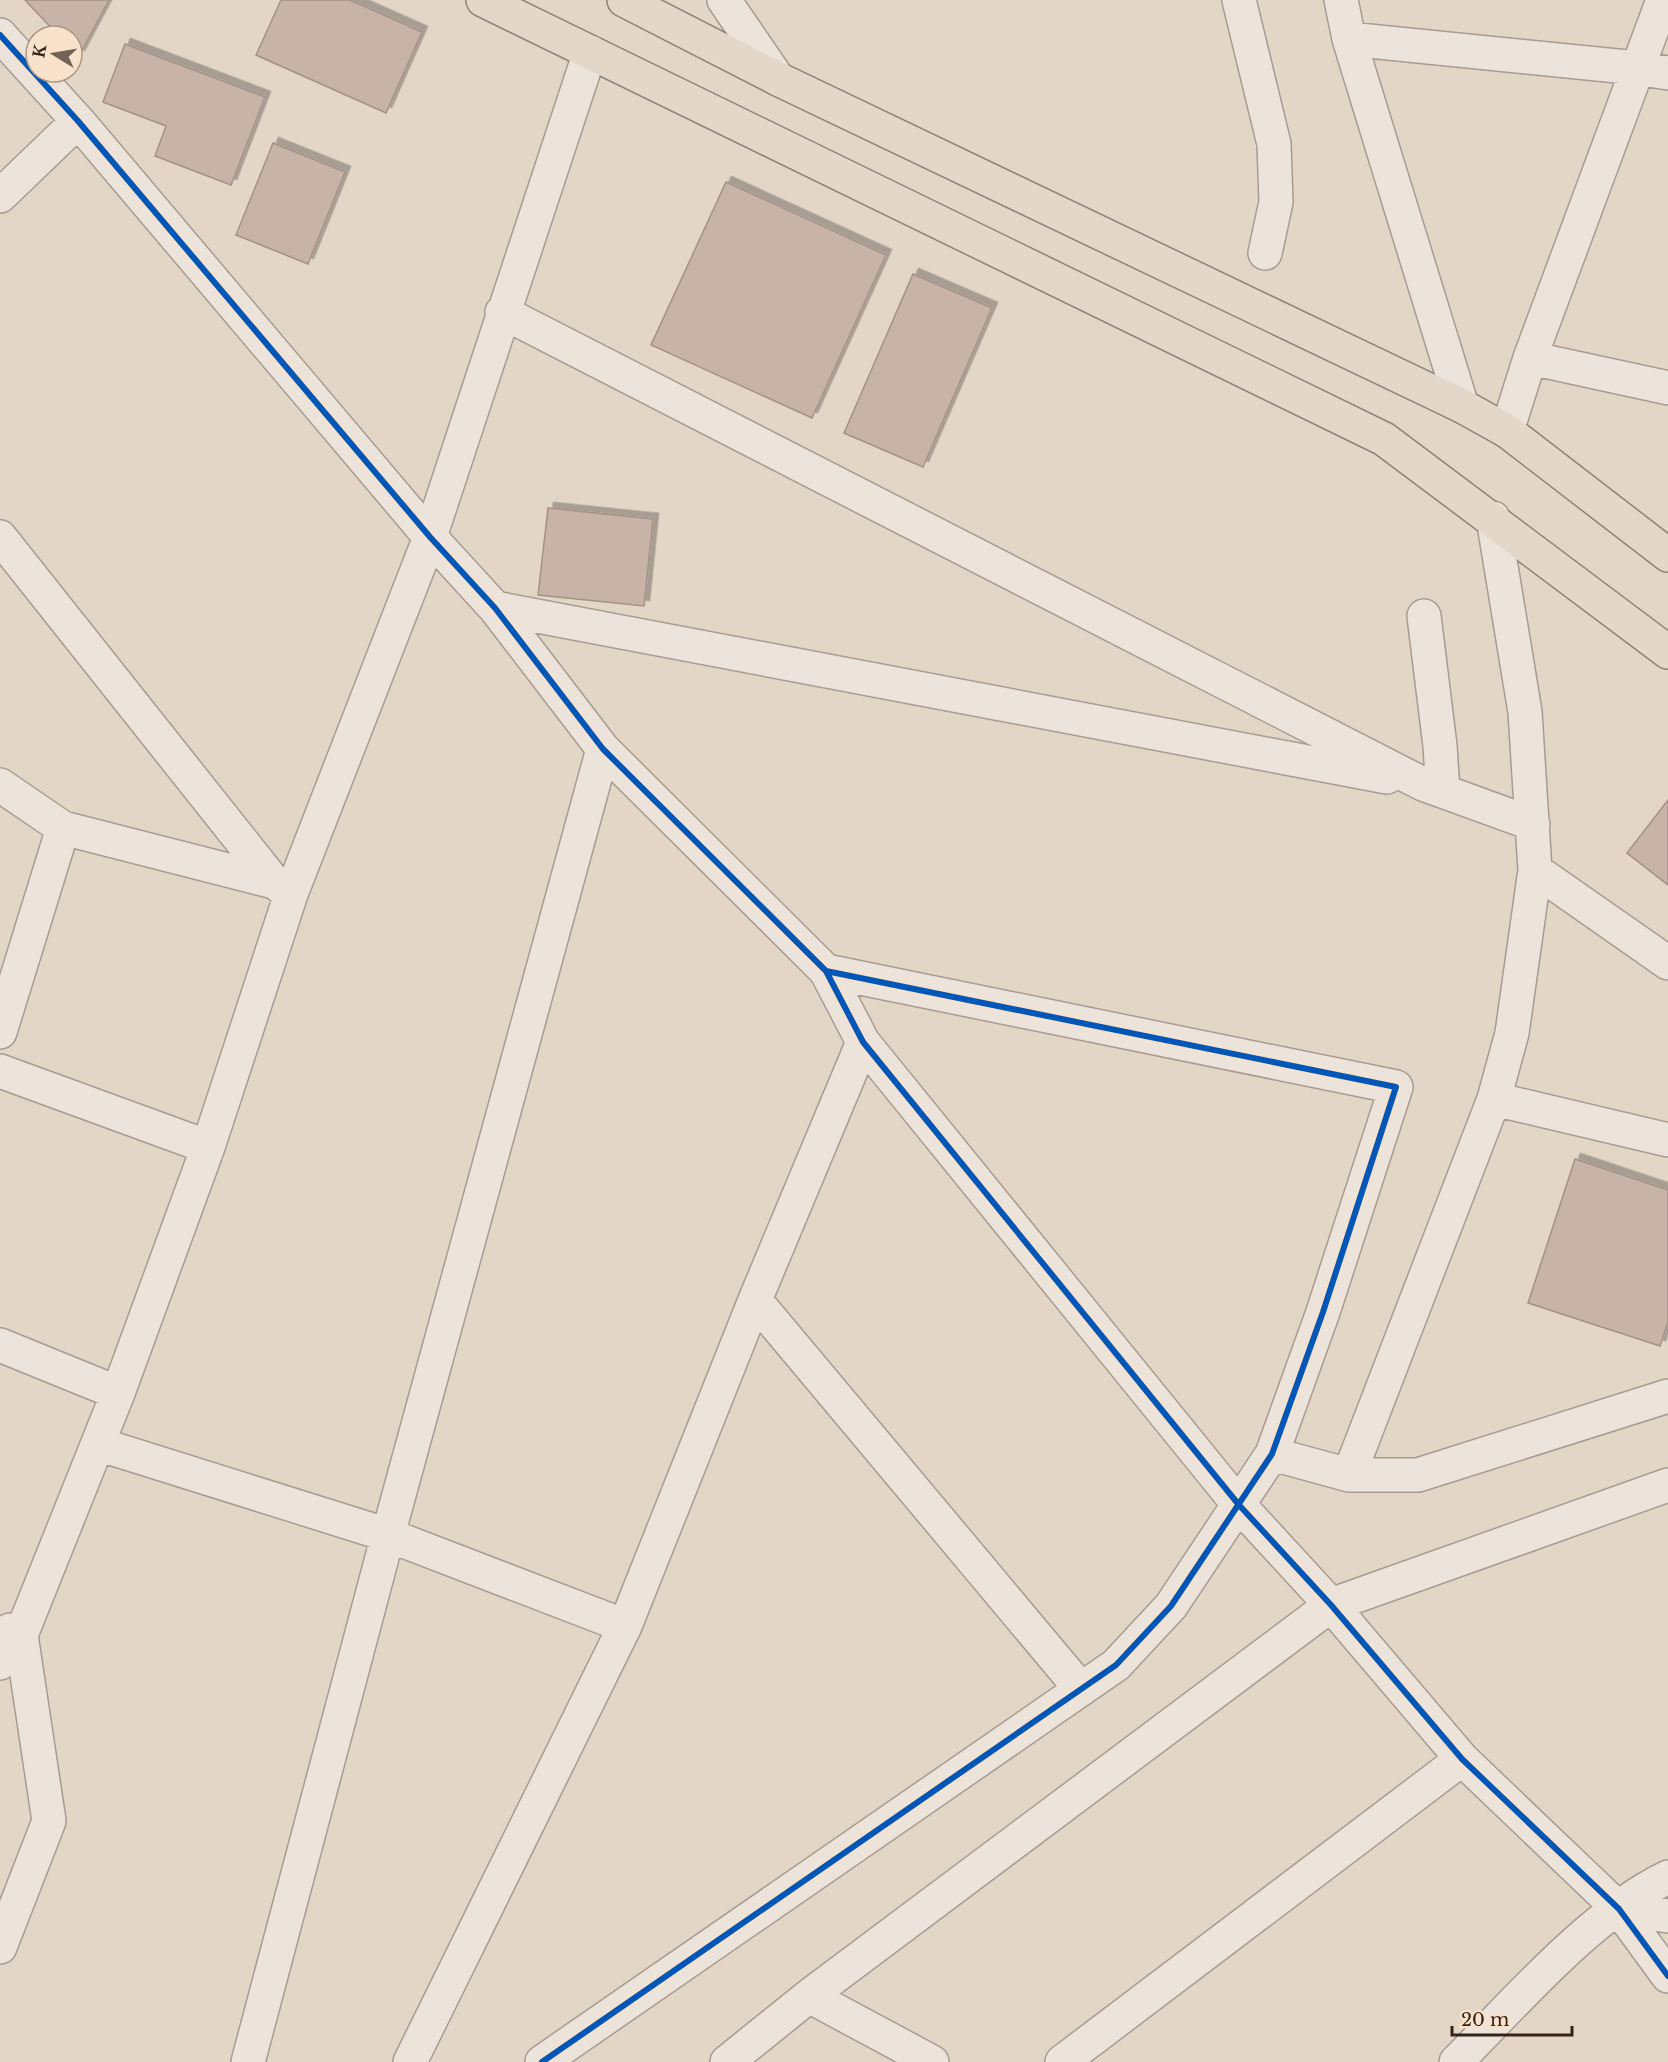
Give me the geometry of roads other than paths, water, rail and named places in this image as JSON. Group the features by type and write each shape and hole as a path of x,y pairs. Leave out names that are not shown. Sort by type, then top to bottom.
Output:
{"main road":[{"path":"483,0 1384,439 1668,652"},
{"path":"624,0 778,79 1462,406 1507,431 1668,555"}],"street":[{"path":"724,0 778,79"},
{"path":"1239,0 1274,144 1276,202 1265,253"},
{"path":"1341,0 1349,39 1462,406"},
{"path":"1507,431 1530,358 1653,71 1663,0"},
{"path":"0,36 78,121 430,537 495,608 603,749 826,971 863,1042 1239,1505 1331,1605 1462,1759 1619,1909 1668,1976"},
{"path":"1349,39 1653,71"},
{"path":"0,1663 11,1631 98,1444 118,1393 208,1147 283,888 430,537 502,312 590,52"},
{"path":"0,196 78,121"},
{"path":"502,312 1433,787 1533,824"},
{"path":"1530,358 1668,388"},
{"path":"1349,1475 1494,1098 1512,1034 1535,870 1525,712 1492,518"},
{"path":"0,537 283,888"},
{"path":"495,608 1433,787"},
{"path":"1424,616 1440,746 1433,787"},
{"path":"248,2062 388,1534 603,749"},
{"path":"0,785 63,828 283,888"},
{"path":"0,1032 63,828"},
{"path":"1535,870 1668,963"},
{"path":"542,2062 1116,1665 1143,1638 1171,1606 1272,1454 1323,1312 1396,1087 826,971"},
{"path":"410,2062 625,1626 755,1300 863,1042"},
{"path":"0,1071 208,1147"},
{"path":"1494,1098 1668,1140"},
{"path":"755,1300 1080,1688"},
{"path":"0,1345 118,1393"},
{"path":"1272,1454 1349,1475 1418,1475 1668,1396"},
{"path":"98,1444 388,1534 625,1626"},
{"path":"727,2062 809,1996 1331,1605 1668,1485"},
{"path":"0,1947 49,1821 11,1631"},
{"path":"1062,2062 1462,1759"},
{"path":"1456,2062 1547,1970 1619,1909 1668,1877"},
{"path":"1619,1909 1668,1916"},
{"path":"809,1996 932,2062"}]}
